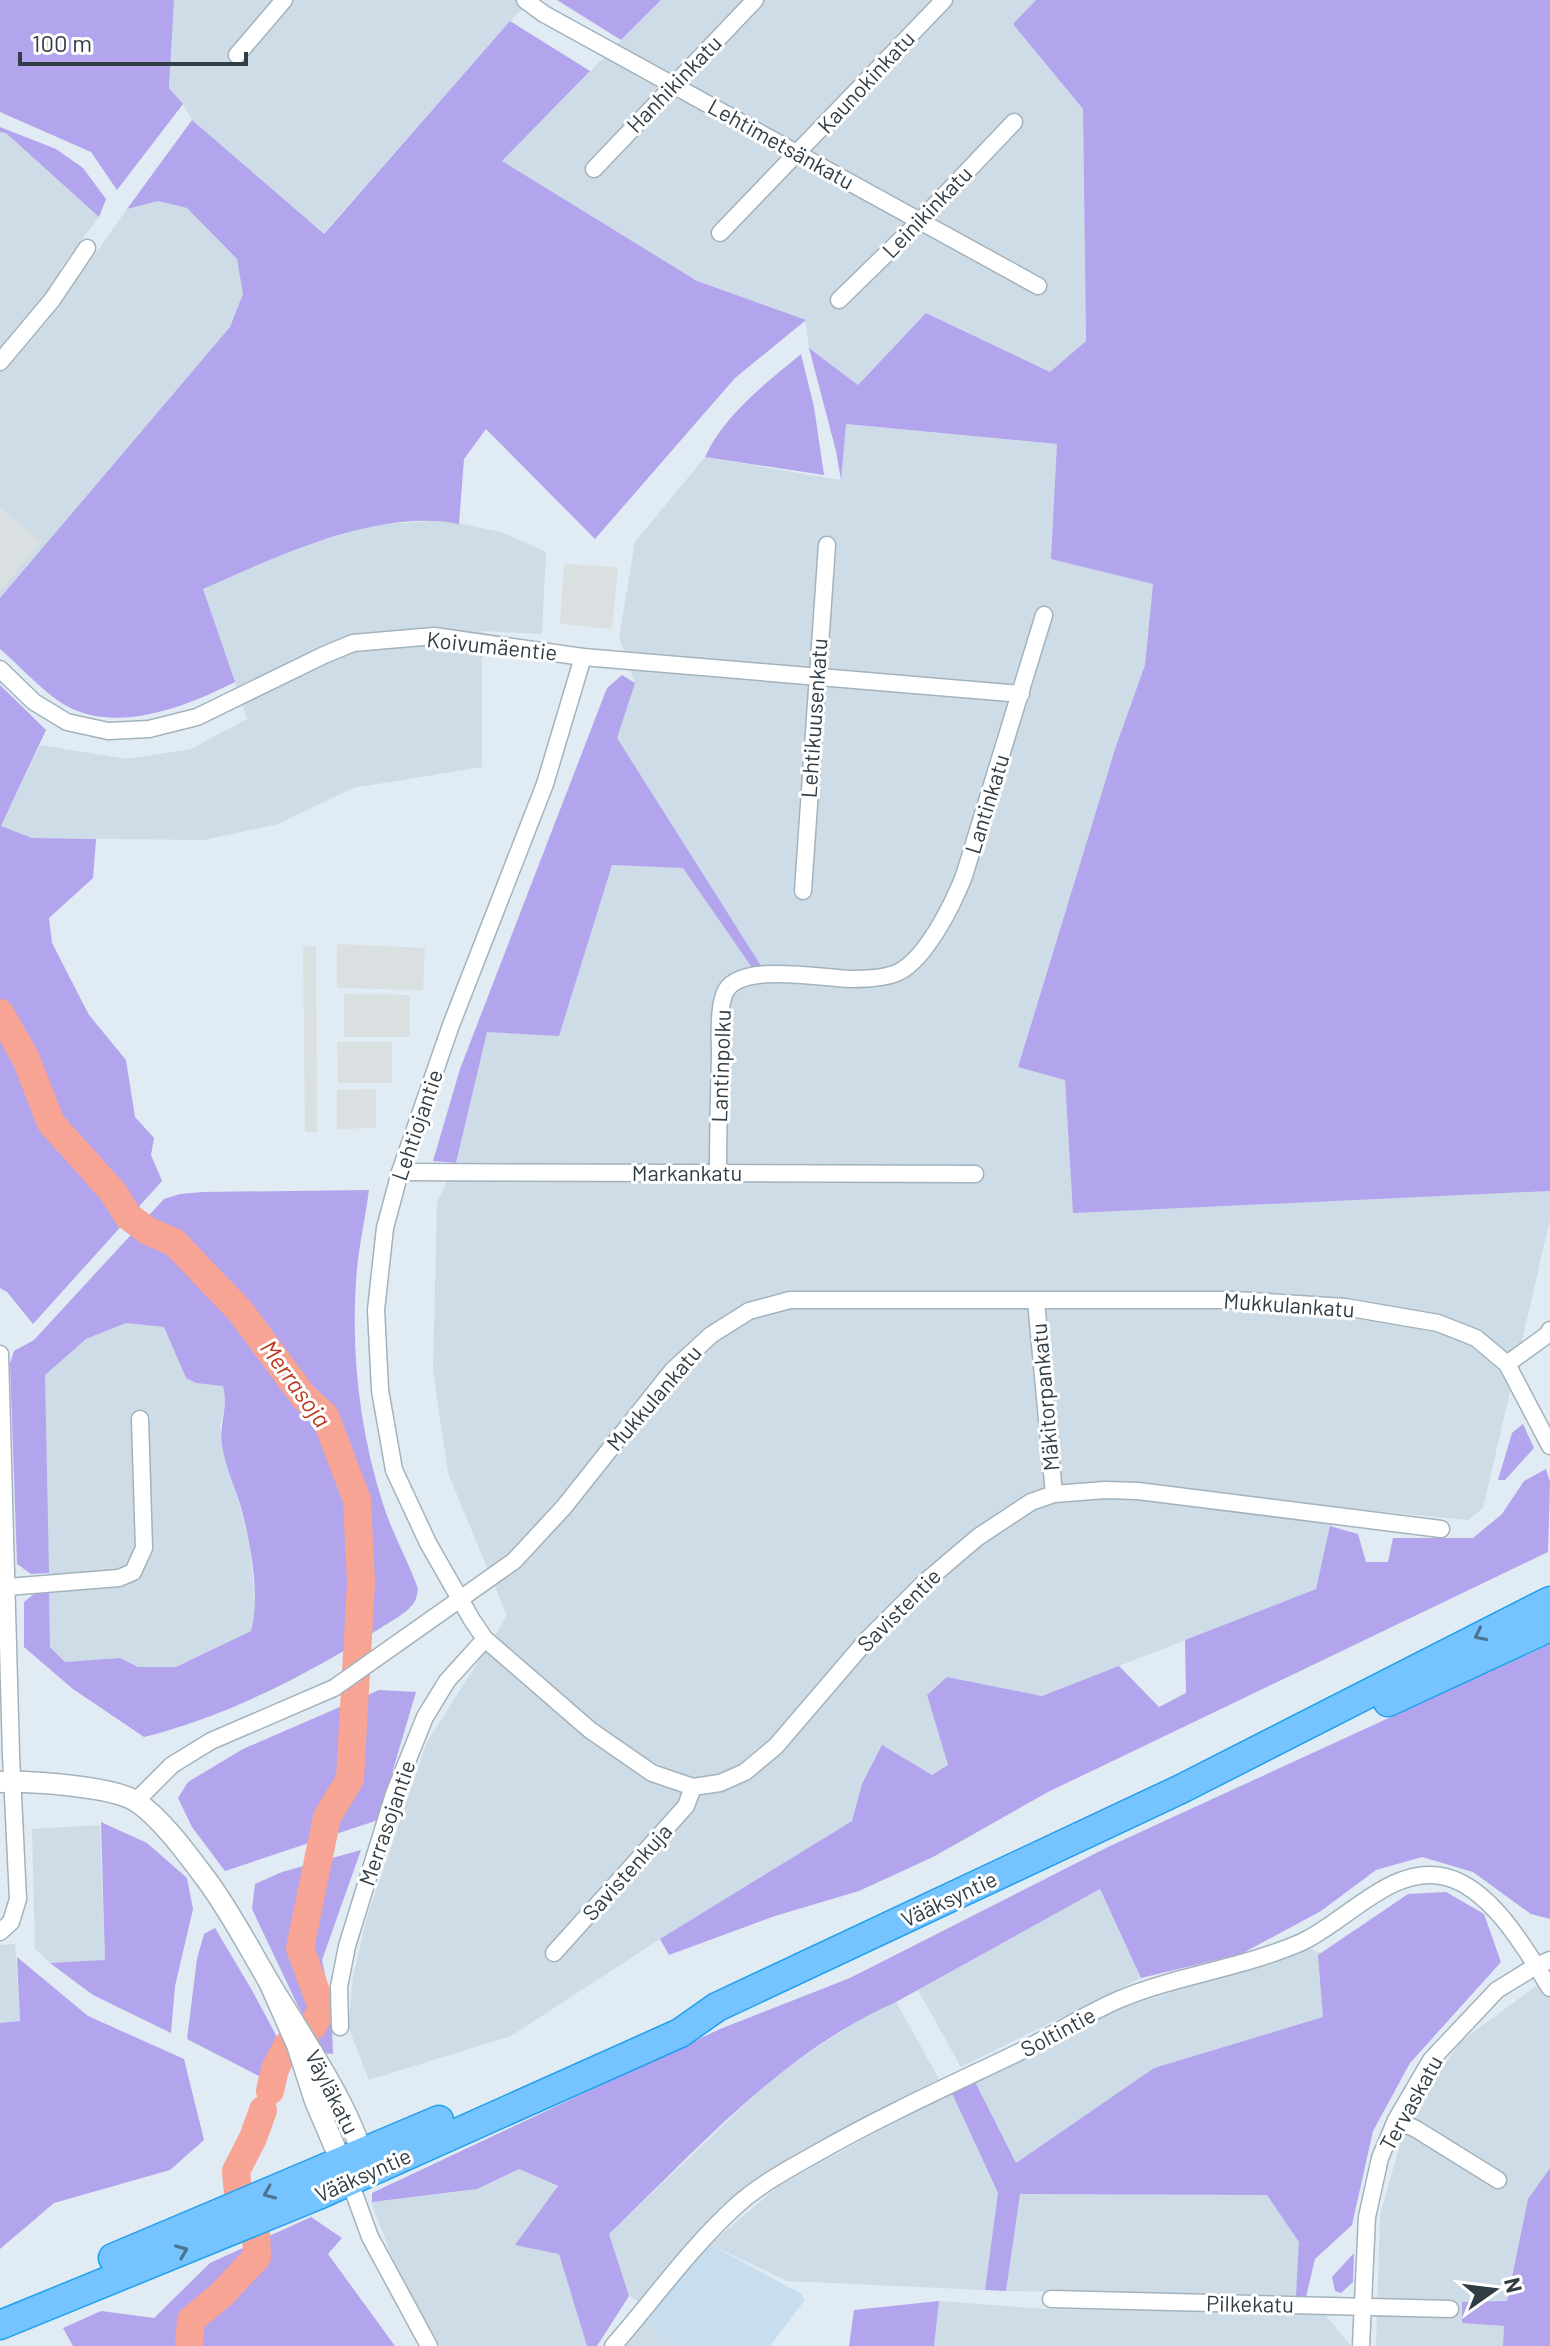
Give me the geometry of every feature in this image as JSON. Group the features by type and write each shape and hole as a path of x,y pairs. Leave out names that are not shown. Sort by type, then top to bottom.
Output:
{"highway":[{"name":"Vääksyntie","path":"0,2306 680,2033 717,2007 1181,1789 1550,1601"},
{"name":"Vääksyntie","path":"1181,1789 1373,1708 1550,1627"},
{"name":"Vääksyntie","path":"0,2325 351,2166"}],"street":[{"path":"237,55 284,0"},
{"name":"Lehtimetsänkatu","path":"525,0 544,14 1038,286"},
{"name":"Hanhikinkatu","path":"594,169 755,0"},
{"name":"Kaunokinkatu","path":"720,233 944,0"},
{"name":"Leinikinkatu","path":"839,300 1014,122"},
{"path":"0,362 52,300 87,248"},
{"name":"Lehtikuusenkatu","path":"803,891 827,545"},
{"name":"Lantinkatu","path":"895,974 924,948 949,914 964,876 1044,615"},
{"name":"Koivumäentie","path":"0,669 34,702 67,722 108,731 149,729 197,717 353,643 434,636 583,657 1021,694"},
{"name":"Lehtiojantie","path":"458,1600 394,1470 380,1390 376,1310 385,1228 400,1172 451,1025 545,784 583,657"},
{"name":"Lantinpolku","path":"718,1173 720,1021 724,993 733,982 793,973 850,979 895,974"},
{"name":"Markankatu","path":"400,1172 975,1174"},
{"name":"Mukkulankatu","path":"136,1801 172,1765 211,1741 334,1688 514,1561 564,1507 672,1371 711,1335 749,1311 790,1300 1235,1300 1345,1307 1438,1323 1476,1338 1507,1364 1550,1446"},
{"name":"Mäkitorpankatu","path":"1036,1301 1054,1494"},
{"path":"1507,1364 1549,1333"},
{"path":"0,1354 7,1587 6,1782 18,1899 11,1922 0,1932"},
{"path":"7,1587 119,1578 133,1572 144,1548 140,1419"},
{"name":"Savistentie","path":"693,1787 720,1783 745,1772 776,1746 866,1641 925,1582 978,1537 1031,1502 1054,1494 1138,1491 1441,1529"},
{"path":"458,1600 485,1639 590,1730 652,1773 693,1787"},
{"name":"Merrasojantie","path":"340,2027 339,1987 347,1946 394,1794 425,1717 447,1681 485,1639"},
{"path":"6,1782 82,1786 136,1801"},
{"name":"Savistenkuja","path":"554,1953 686,1806 693,1787"},
{"name":"Väyläkatu","path":"136,1801 167,1831 226,1907 338,2099 351,2166"},
{"name":"Soltintie","path":"613,2346 677,2267 715,2227 738,2204 775,2177 870,2123 1024,2050 1118,2000 1246,1963 1303,1941 1387,1885 1414,1874 1446,1877 1476,1891 1495,1906 1543,1963 1550,1988"},
{"name":"Tervaskatu","path":"1361,2346 1367,2217 1380,2158 1396,2120 1431,2060 1497,1990 1543,1963"},
{"path":"1396,2120 1498,2180"},
{"path":"351,2166 374,2247 429,2346"},
{"name":"Pilkekatu","path":"1051,2299 1450,2309"}],"shaded area":[{"path":"0,0 174,0 169,88 183,104 117,190 91,152 0,112"},
{"path":"174,0 532,0 510,21 323,234 192,120 169,89"},
{"path":"557,0 661,0 621,40"},
{"path":"661,0 1036,0 1013,24 1083,109 1086,341 1050,372 926,313 858,385 809,348 805,320 697,281 501,161"},
{"path":"1036,0 1550,0 1550,1191 1073,1213 1065,1080 1018,1067 1116,746 1145,665 1153,584 1051,559 1057,444 846,424 841,480 809,348 858,385 926,313 1050,372 1086,341 1083,109 1013,24"},
{"path":"510,21 590,71 502,161 697,281 806,320 735,378 595,539 486,429 464,459 459,524 427,521 361,529 294,550 203,589 235,682 174,708 129,717 85,714 57,700 0,649 0,598 230,327 243,294 237,259 187,208 158,201 127,209 192,120 324,234"},
{"path":"0,127 56,149 83,168 106,199 99,217 6,133 0,132"},
{"path":"0,132 6,133 99,217 60,269 75,282 127,209 158,201 187,208 237,259 244,294 230,327 0,598"},
{"path":"801,354 814,407 824,475 705,457 734,414"},
{"path":"845,424 1057,444 1153,584 1145,665 1116,746 1018,1066 1065,1080 1073,1212 1550,1191 1550,1220 1483,1508 1468,1520 1335,1507 1316,1589 1042,1696 947,1677 927,1695 948,1765 932,1776 862,1784 852,1821 660,1939 511,2036 369,2080 348,2026 353,1977 367,1917 427,1742 507,1616 448,1473 433,1371 437,1202 456,1163 487,1031 559,1036 611,865 683,868 753,969 762,969 616,737 635,683 619,637 635,542 705,457 841,480"},
{"path":"0,507 41,542 0,591"},
{"path":"442,520 501,532 546,552 542,634 482,631 482,767 353,788 278,824 204,840 32,838 1,826 40,745 127,759 191,749 247,719 203,589 299,547 375,525"},
{"path":"564,564 618,567 612,629 560,624"},
{"path":"622,675 635,683 617,738 763,969 753,969 683,868 612,865 559,1036 487,1032 456,1163 433,1161 460,1069 607,688"},
{"path":"0,685 46,730 1,826 32,838 96,839 93,878 49,918 52,943 89,1015 126,1060 135,1117 154,1138 151,1155 162,1181 33,1324 7,1292 0,1288"},
{"path":"337,944 425,948 423,990 337,988"},
{"path":"316,946 317,1132 305,1132 303,947"},
{"path":"344,994 410,995 410,1037 344,1037"},
{"path":"337,1042 392,1042 392,1083 338,1083"},
{"path":"376,1089 376,1128 337,1129 337,1090"},
{"path":"369,1190 356,1281 355,1337 359,1394 375,1477 387,1515 418,1589 416,1600 396,1619 297,1677 206,1718 144,1737 73,1689 24,1647 24,1602 34,1594 49,1592 50,1647 65,1662 120,1658 138,1667 176,1667 251,1631 255,1601 253,1568 244,1518 222,1445 223,1386 196,1383 186,1378 164,1327 126,1323 86,1339 45,1375 49,1573 31,1574 17,1564 10,1363 14,1351 34,1340 164,1199 203,1192"},
{"path":"126,1323 165,1327 186,1378 196,1383 223,1385 227,1399 220,1426 250,1548 256,1614 251,1631 176,1667 138,1667 120,1658 65,1662 50,1647 44,1375 86,1339"},
{"path":"1523,1424 1534,1448 1505,1480 1498,1480 1512,1433"},
{"path":"1546,1469 1550,1482 1548,1552 1048,1792 933,1857 859,1891 775,1916 669,1955 660,1939 852,1821 862,1784 882,1745 932,1775 948,1765 927,1695 947,1677 1042,1696 1119,1666 1159,1707 1186,1693 1185,1640 1316,1589 1330,1526 1358,1534 1366,1562 1388,1562 1393,1538 1473,1538 1502,1514 1524,1481"},
{"path":"1550,1644 1550,1919 1531,1914 1473,1872 1422,1857 1376,1870 1321,1911 1241,1954 1141,1978 1100,1889 855,2023 816,2047 743,2105 609,2234 629,2296 597,2346 587,2346 559,2254 515,2245 558,2186 519,2169 477,2189 372,2202 372,2193 720,2029 850,1978 1110,1846"},
{"path":"379,1690 416,1692 378,1820 225,1871 192,1827 178,1798 188,1782 243,1749"},
{"path":"101,1822 147,1843 187,1878 193,1909 175,1986 171,2033 93,1995 50,1963 105,1960"},
{"path":"100,1825 105,1961 50,1963 35,1949 32,1829"},
{"path":"361,1850 322,1960 331,2003 333,2054 323,2053 252,1909 255,1884 282,1872"},
{"path":"1100,1889 1141,1978 961,2067 918,1990"},
{"path":"1446,1892 1484,1914 1501,1962 1410,2063 1373,2131 1352,2225 1315,2259 1306,2297 1296,2296 1299,2242 1267,2195 1020,2194 1006,2291 985,2290 998,2193 951,2091 975,2082 1016,2163 1154,2068 1323,2017 1318,1955 1408,1894"},
{"path":"215,1928 285,2052 280,2087 187,2039 197,1959 204,1934"},
{"path":"15,1944 20,2021 0,2023 0,1945"},
{"path":"1308,1948 1321,1953 1323,2017 1154,2068 1016,2163 974,2083 1119,2009"},
{"path":"17,1957 88,2016 184,2059 204,2140 170,2170 54,2203 0,2249 0,2023 20,2021"},
{"path":"1550,1976 1550,2168 1528,2199 1507,2301 1462,2302 1462,2323 1504,2326 1503,2346 1376,2346 1380,2215 1406,2123 1460,2042"},
{"path":"896,2002 939,2079 868,2116 733,2198 640,2303 629,2296 609,2234 777,2074 863,2017"},
{"path":"951,2091 998,2193 985,2290 787,2281 710,2244 780,2185"},
{"path":"1550,2168 1550,2346 1503,2346 1504,2326 1462,2323 1462,2302 1507,2301 1528,2199"},
{"path":"519,2169 558,2187 559,2254 587,2346 440,2346 397,2270 371,2202 473,2190"},
{"path":"1019,2194 1267,2195 1300,2243 1296,2296 1006,2291"},
{"path":"311,2217 342,2238 328,2254 395,2346 73,2346 63,2328 101,2311 154,2318 210,2263"},
{"path":"710,2244 801,2294 805,2300 770,2346 676,2346 643,2319"},
{"path":"1354,2253 1353,2282 1341,2293 1335,2291 1332,2277"},
{"path":"939,2301 1045,2309 1323,2312 1351,2346 934,2346"},
{"path":"939,2301 934,2346 849,2346 854,2310"},
{"path":"643,2319 676,2346 621,2346"}],"waterway":[{"name":"Merrasoja","path":"0,1013 26,1059 51,1123 113,1192 128,1216 148,1231 174,1242 240,1311 304,1397 325,1416 357,1500 361,1583 350,1779 327,1817 300,1948 322,2008 313,2026"},
{"name":"Merrasoja","path":"270,2091 275,2069 288,2044"},
{"name":"Merrasoja","path":"238,2194 236,2171 263,2110"},
{"name":"Merrasoja","path":"189,2346 191,2320 221,2295 257,2257 256,2233"}]}
